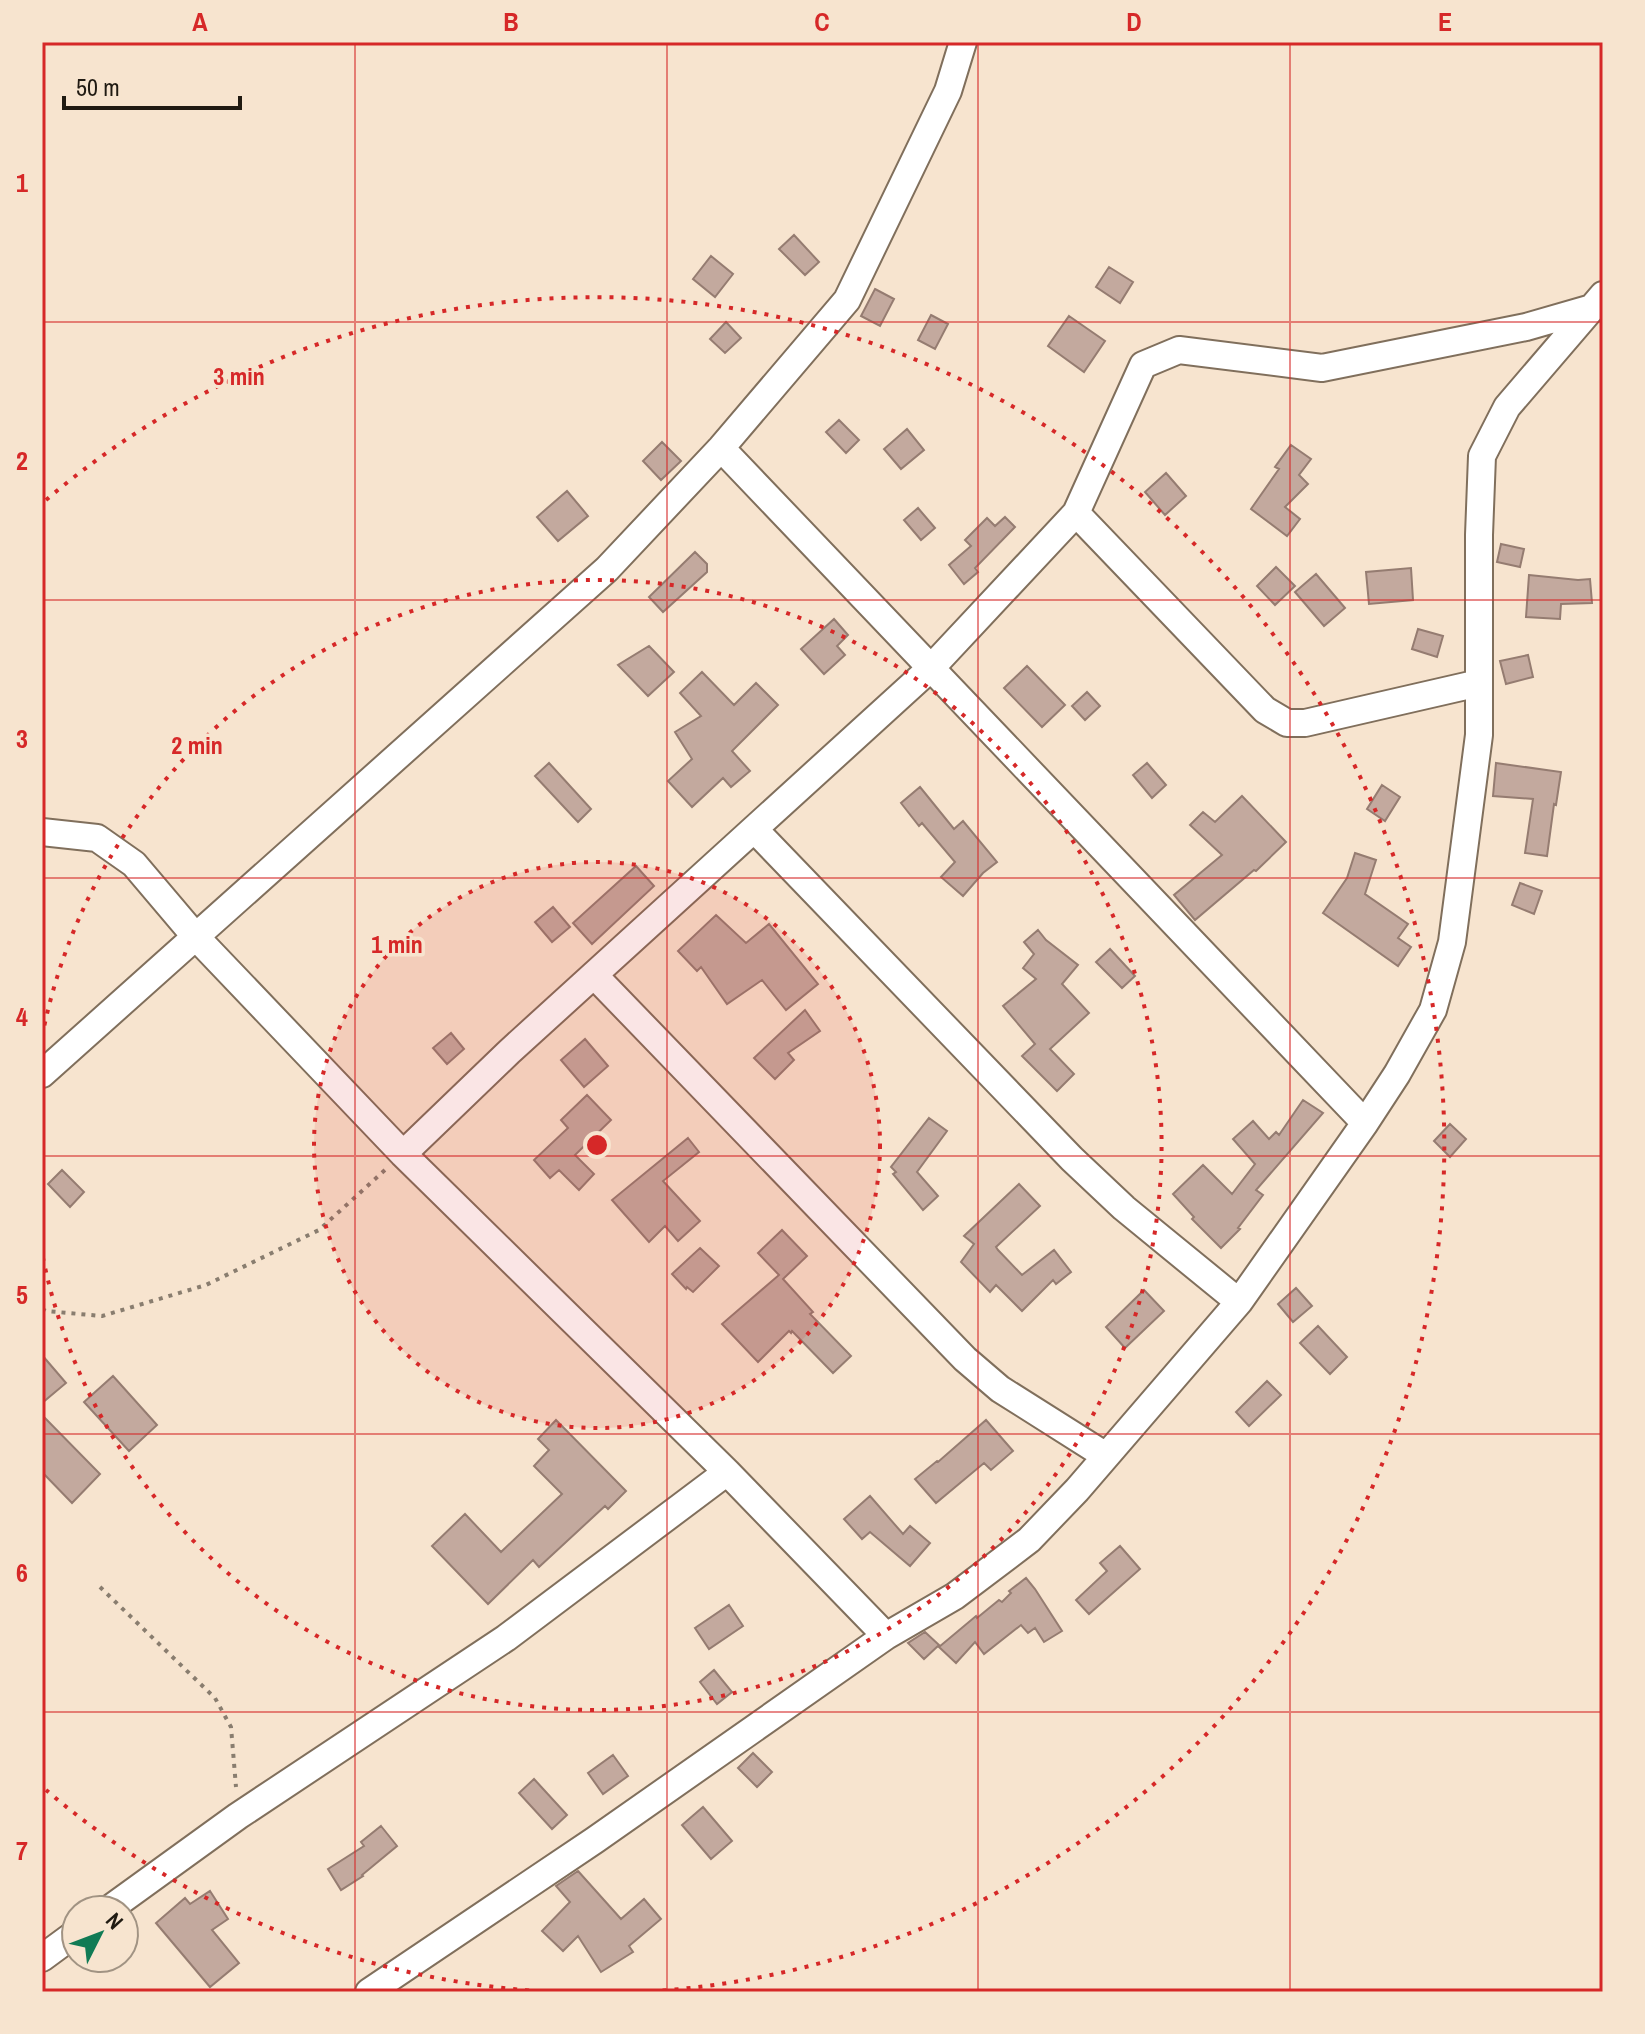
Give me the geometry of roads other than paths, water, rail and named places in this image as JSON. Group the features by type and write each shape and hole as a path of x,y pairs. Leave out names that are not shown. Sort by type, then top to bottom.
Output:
{"street":[{"path":"42,1074 607,569 721,448 847,300 948,91 963,42"},
{"path":"403,1154 509,1052 932,667 1076,513 1143,365 1179,350 1322,368 1526,327 1598,301"},
{"path":"369,1992 595,1840 886,1636 955,1596 1029,1540 1239,1302 1365,1123 1433,1010 1452,942 1479,735 1482,456 1507,407 1598,301"},
{"path":"721,448 1365,1123"},
{"path":"1076,513 1265,710 1287,723 1305,723 1479,683"},
{"path":"754,829 1072,1159 1124,1208 1239,1302"},
{"path":"42,832 97,838 134,864 195,936 403,1154 727,1472 886,1636"},
{"path":"594,975 965,1359 1000,1389 1106,1456"},
{"path":"130,1894 238,1816 506,1638 727,1472"},
{"path":"42,1958 60,1945"}]}
